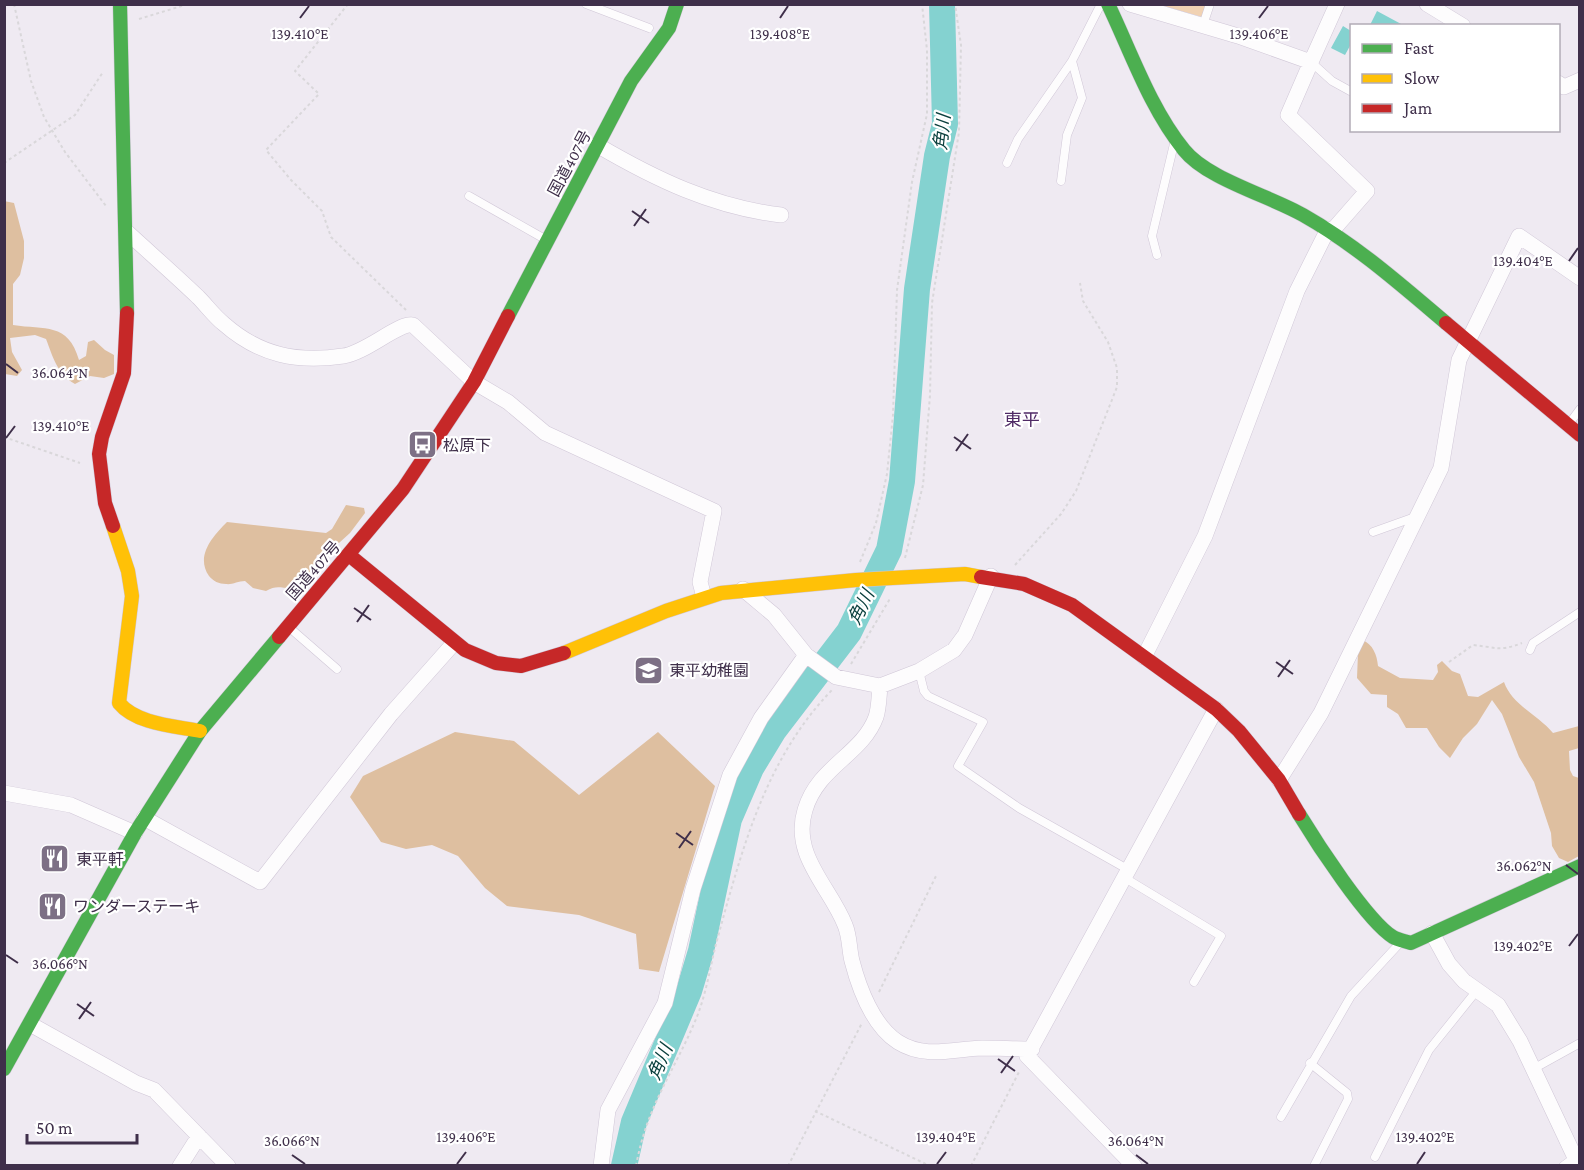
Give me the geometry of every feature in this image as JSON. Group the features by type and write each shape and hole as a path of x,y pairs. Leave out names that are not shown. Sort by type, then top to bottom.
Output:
{"main road":[{"path":"120,4 127,232 127,337 124,374 102,436 100,471 105,503 128,571 132,596 123,655 119,704 126,712 155,722 200,731"},
{"path":"631,81 669,28 677,4"},
{"path":"1108,4 1161,116 1175,139 1193,159 1215,174 1330,230 1383,268 1580,435"},
{"path":"669,28 693,10"},
{"path":"631,81 655,12"},
{"name":"国道407号","path":"4,1069 135,833 200,731 403,489 474,382 631,81"},
{"path":"349,555 454,643 474,655 496,663 528,664 555,657 704,597 743,589 964,574 1008,580 1062,599 1216,709 1239,730 1279,780 1319,847 1380,926 1402,941 1411,942 1580,866"}],"street":[{"path":"1130,4 1203,25 1311,62"},
{"path":"1144,657 1205,536 1297,291 1330,230 1367,191 1288,115 1337,4"},
{"path":"1430,5 1460,24"},
{"path":"1560,84 1564,87 1580,80"},
{"path":"597,145 648,175 704,197 747,211 781,215"},
{"path":"127,232 200,298 224,325 272,354 285,358 344,356 368,348 401,326 408,324 418,327 474,382 508,402 545,433 565,444 593,453 714,511 700,582 704,597"},
{"path":"1279,780 1321,713 1442,468 1459,360 1519,236 1580,278"},
{"path":"743,589 774,615 807,656 839,678 880,686 919,671 944,657 961,643 991,576"},
{"path":"144,818 260,882 391,714 454,643"},
{"path":"601,1166 608,1110 664,1003 693,889 730,775 762,718 807,656"},
{"path":"880,686 876,717 866,735 814,787 804,810 801,832 805,851 823,888 838,906 848,933 852,960 870,1009 884,1031 897,1042 913,1050 943,1054 979,1048 1029,1053 1134,1166"},
{"path":"1029,1053 1216,709"},
{"path":"4,793 71,805 135,833"},
{"path":"1432,933 1449,964 1464,981 1498,1005 1533,1069 1572,1163"},
{"path":"30,1024 136,1083 154,1090 228,1166"},
{"path":"180,1166 199,1136"}],"lane":[{"path":"586,4 649,28"},
{"path":"1007,163 1018,139 1072,61 1101,4"},
{"path":"1203,25 1210,4"},
{"path":"1062,181 1067,135 1082,98 1072,61"},
{"path":"1311,62 1332,81 1350,91"},
{"path":"1157,255 1152,236 1175,139"},
{"path":"469,196 548,240"},
{"path":"1568,425 1580,409"},
{"path":"1373,532 1420,516"},
{"path":"1532,647 1580,612"},
{"path":"287,626 337,669"},
{"path":"919,671 924,691 928,696 983,722 958,766 1019,808 1127,874 1221,936 1194,982"},
{"path":"1281,1117 1310,1063 1351,996 1402,941"},
{"path":"1375,1157 1429,1050 1478,989"},
{"path":"1533,1069 1580,1042"},
{"path":"1310,1063 1347,1093 1348,1099 1314,1166"}],"path":[{"path":"14,4 31,81 52,133 101,202 125,213"},
{"path":"122,24 188,4"},
{"path":"348,4 295,70 319,94 266,150 322,212 331,237 406,310 418,327"},
{"path":"853,580 876,523 887,474 893,415 897,290 912,182 927,114 927,50 922,4"},
{"path":"636,1166 649,1113 697,1017 744,841 771,778 799,729 879,621 897,578 922,485 930,395 932,303 959,132 961,45 955,4"},
{"path":"4,163 52,133 75,115 108,65"},
{"path":"1008,580 1017,561 1061,514 1076,491 1117,387 1117,368 1108,342 1083,301 1080,283"},
{"path":"4,437 100,471"},
{"path":"1449,662 1473,645 1506,650 1524,642 1532,647"},
{"path":"971,1166 1029,1053"},
{"path":"788,1166 815,1111 930,1166"}],"shaded area":[{"path":"1160,5 1206,5 1202,17"},
{"path":"4,201 14,203 24,241 24,258 20,275 13,284 13,325 45,328 62,334 69,339 79,360 86,356 88,342 94,340 114,355 114,374 104,378 90,376 75,384 60,370 46,339 35,335 10,338 12,352 22,370 17,376 5,374"},
{"path":"346,505 364,508 365,513 350,533 329,552 317,555 314,566 305,581 297,587 275,587 266,591 253,588 245,581 231,584 221,583 211,578 205,569 205,554 211,540 227,522 326,533 332,529"},
{"path":"1362,640 1374,650 1378,666 1400,678 1433,680 1438,672 1437,665 1442,661 1452,671 1460,674 1468,696 1478,697 1504,682 1513,697 1553,733 1579,726 1579,748 1569,751 1570,770 1573,776 1579,778 1579,856 1568,862 1559,858 1552,846 1551,833 1534,782 1519,757 1502,714 1492,700 1477,724 1463,738 1450,758 1439,747 1427,728 1406,728 1398,714 1387,707 1387,695 1371,694 1357,678 1358,653"},
{"path":"455,732 514,741 579,795 658,732 715,786 659,972 639,969 636,934 579,915 507,906 485,888 458,856 432,845 406,849 381,842 350,797 363,776"}],"water":[{"path":"1377,11 1401,24 1370,24"},
{"path":"1343,26 1350,30 1350,46 1345,55 1331,48"}],"waterway":[{"name":"角川","path":"624,1166 634,1122 689,991 701,951 729,819 751,768 774,730 849,632 889,550 902,481 917,289 937,156 945,124 942,4"}],"traffic: fast":[{"path":"120,4 127,313"},
{"path":"508,316 631,81 669,28 677,4"},
{"path":"1108,4 1151,98 1172,134 1194,160 1223,178 1303,215 1341,239 1446,323"},
{"path":"4,1069 135,833 200,731 279,637"},
{"path":"1299,814 1343,880 1370,915 1393,937 1411,943 1580,866"}],"traffic: slow":[{"path":"113,526 128,571 132,596 119,703 135,716 146,720 200,731"},
{"path":"564,653 666,611 721,593 856,580 965,574 981,577"}],"traffic: jam":[{"path":"113,526 105,503 99,454 102,437 124,373 127,313"},
{"path":"279,637 403,489 474,382 508,316"},
{"path":"1446,323 1580,435"},
{"path":"349,555 465,650 496,663 521,666 564,653"},
{"path":"981,577 1024,584 1072,605 1216,709 1239,731 1279,780 1299,814"}],"place":[{"name":"松原下","path":"422,445"},
{"name":"東平幼稚園","path":"648,670"},
{"name":"東平軒","path":"55,859"},
{"name":"ワンダーステーキ","path":"52,906"}],"district":[{"name":"東平","path":"1022,420"}]}
